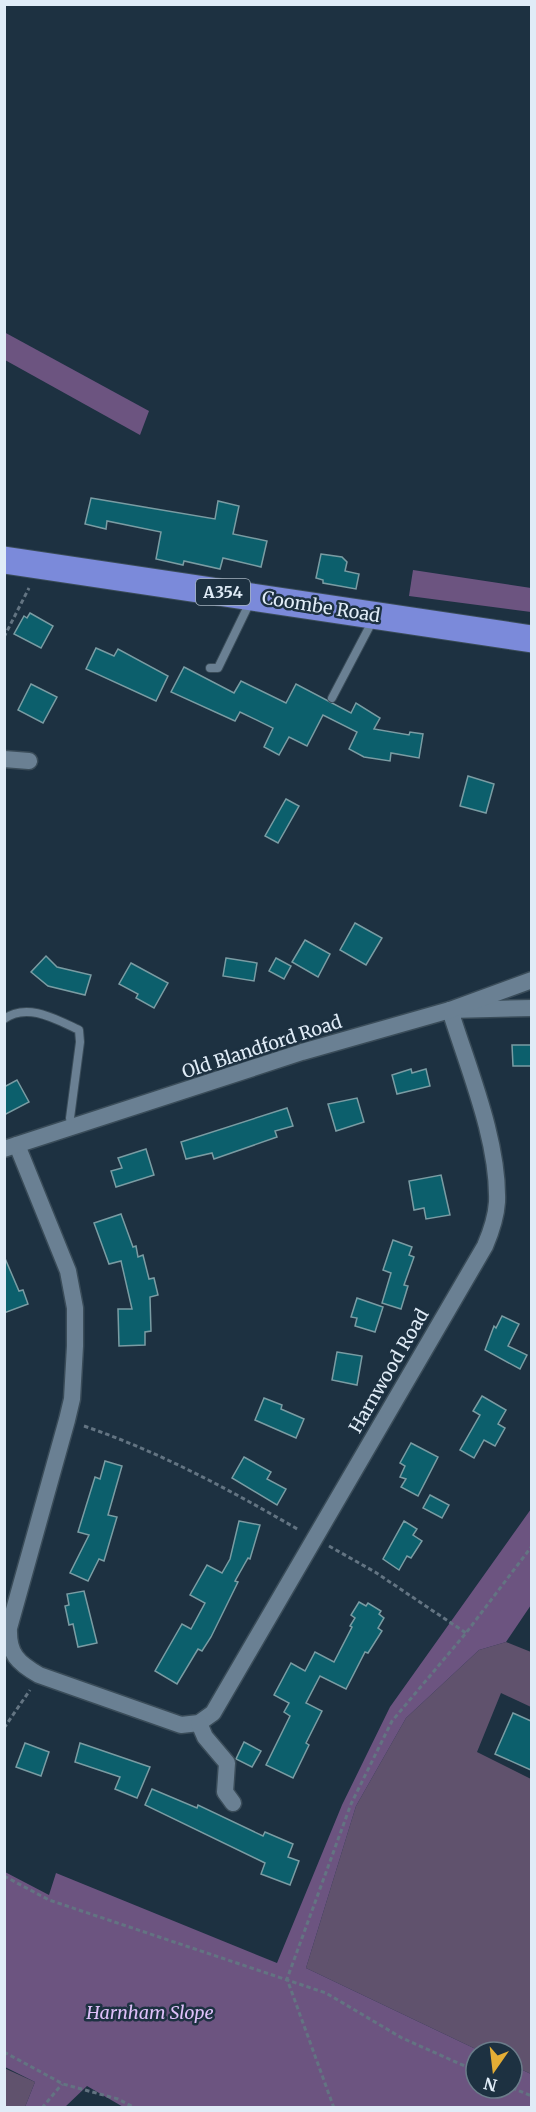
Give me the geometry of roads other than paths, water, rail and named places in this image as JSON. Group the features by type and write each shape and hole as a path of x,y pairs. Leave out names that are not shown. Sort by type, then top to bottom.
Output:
{"highway":[{"name":"Coombe Road","path":"16,558 531,639"}],"street":[{"path":"4,759 29,761"},
{"name":"Old Blandford Road","path":"11,1147 72,1129 302,1052 450,1010 531,980"},
{"path":"450,1010 531,1008"},
{"name":"Harnwood Road","path":"199,1723 213,1713 485,1246 494,1224 497,1202 492,1150 450,1010"},
{"path":"11,1147 68,1271 75,1308 72,1399 9,1628 8,1643 11,1652 19,1664 39,1675 181,1725 199,1723 205,1737 227,1764 225,1792 233,1803"}],"lane":[{"path":"210,668 218,668 253,597"},
{"path":"332,698 375,615"},
{"path":"4,1019 11,1015 41,1012 80,1030 70,1118 72,1129"}],"park label":[{"name":"Harnham Slope","path":"150,2013"}]}
